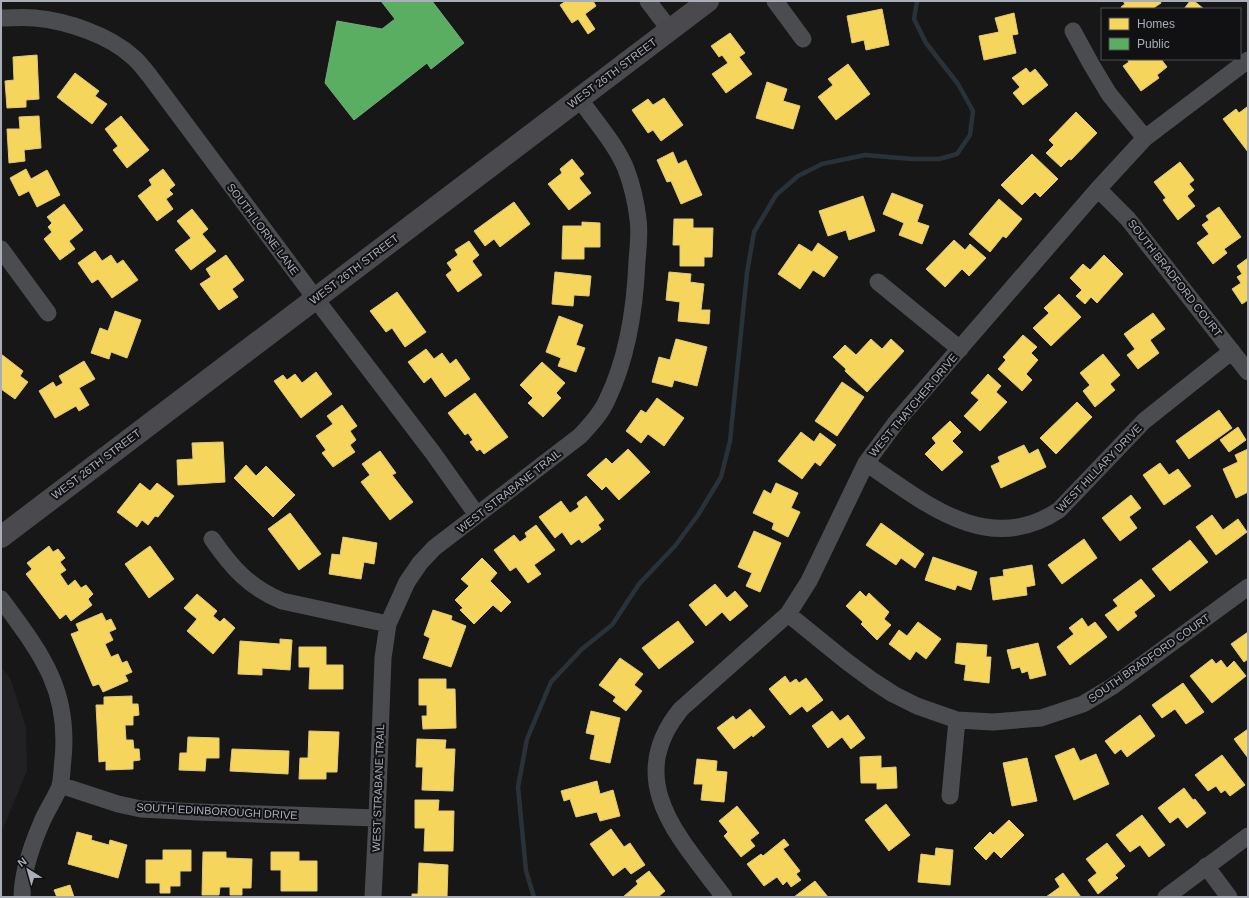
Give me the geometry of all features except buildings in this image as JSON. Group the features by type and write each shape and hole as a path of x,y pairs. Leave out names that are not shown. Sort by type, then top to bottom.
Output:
{"main road":[{"name":"WEST 26TH STREET","path":"1,536 708,1"}],"street":[{"path":"648,1 670,30"},
{"path":"775,1 803,40"},
{"name":"SOUTH LORNE LANE","path":"1,18 35,18 64,23 87,30 108,40 133,56 154,81 315,298 433,453 477,515"},
{"path":"1073,31 1109,94 1145,138"},
{"name":"WEST THATCHER DRIVE","path":"724,897 676,833 665,812 658,793 655,773 657,756 670,722 681,709 788,614 809,581 866,463 897,421 1098,189 1145,138 1248,60"},
{"name":"WEST STRABANE TRAIL","path":"373,897 383,658 388,624 407,582 420,563 434,548 580,436 607,402 618,377 629,334 635,298 639,221 634,194 625,168 616,150 579,98"},
{"name":"SOUTH BRADFORD COURT","path":"1098,189 1128,219 1248,372"},
{"path":"1,249 48,313"},
{"path":"878,282 960,349"},
{"name":"WEST HILLARY DRIVE","path":"866,463 935,509 955,519 978,526 996,529 1021,527 1034,524 1048,518 1059,510 1144,421 1232,351"},
{"path":"212,540 221,553 238,572 255,587 266,594 282,601 388,624"},
{"name":"SOUTH BRADFORD COURT","path":"788,614 857,669 893,694 917,706 957,720 993,722 1020,721 1052,715 1083,704 1113,686 1248,587"},
{"path":"1,599 42,658 59,698 63,721 64,745 60,785 41,824 26,869 22,886 22,897"},
{"path":"950,796 957,720"},
{"name":"SOUTH EDINBOROUGH DRIVE","path":"60,785 118,804 141,809 377,818"},
{"path":"1166,897 1248,836"},
{"path":"1206,866 1229,897"}],"shaded area":[{"path":"1,667 10,678 26,727 27,771 1,833"}],"waterway":[{"path":"534,897 526,871 518,787 527,739 551,682 582,649 612,625 639,584 675,546 698,515 721,477 730,441 747,273 754,232 776,195 798,176 822,164 865,155 912,159 939,159 957,154 970,135 973,111 958,84 926,43 914,19 917,1"}]}
